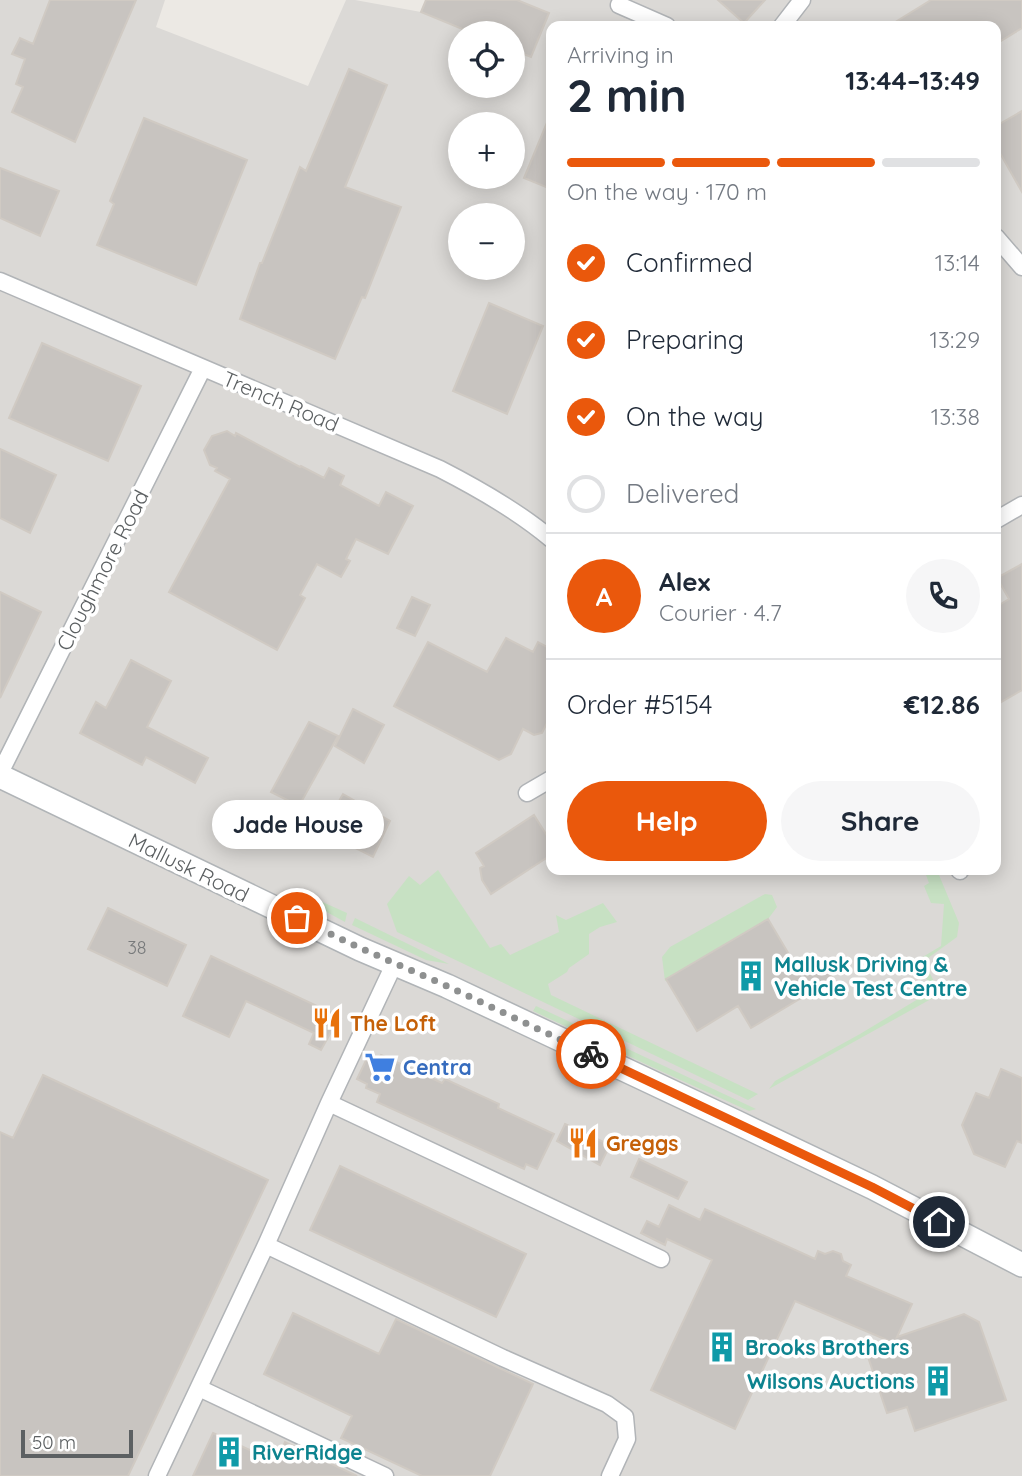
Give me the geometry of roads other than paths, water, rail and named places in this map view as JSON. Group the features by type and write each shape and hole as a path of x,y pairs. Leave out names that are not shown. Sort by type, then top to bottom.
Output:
{"main road":[{"name":"Mallusk Road","path":"0,775 339,939 447,986 848,1176 1022,1265"}],"street":[{"path":"786,21 802,0"},
{"path":"619,5 656,21"},
{"path":"1001,243 1022,267"},
{"name":"Trench Road","path":"0,281 440,469 474,486 546,535"},
{"name":"Cloughmore Road","path":"0,775 203,368"},
{"path":"1001,517 1022,505"},
{"path":"527,793 546,782"},
{"path":"157,1476 396,964"},
{"path":"329,1103 661,1259"},
{"path":"266,1245 503,1358 607,1404 625,1417 627,1440 610,1476"},
{"path":"199,1388 385,1476"}],"place":[{"name":"Jade House","path":"297,918"},
{"name":"Mallusk Driving & Vehicle Test Centre","path":"751,976"},
{"name":"The Loft","path":"327,1023"},
{"name":"Centra","path":"380,1067"},
{"name":"Greggs","path":"583,1143"},
{"name":"Brooks Brothers","path":"722,1347"},
{"name":"Wilsons Auctions","path":"938,1381"},
{"name":"RiverRidge","path":"229,1452"}]}
